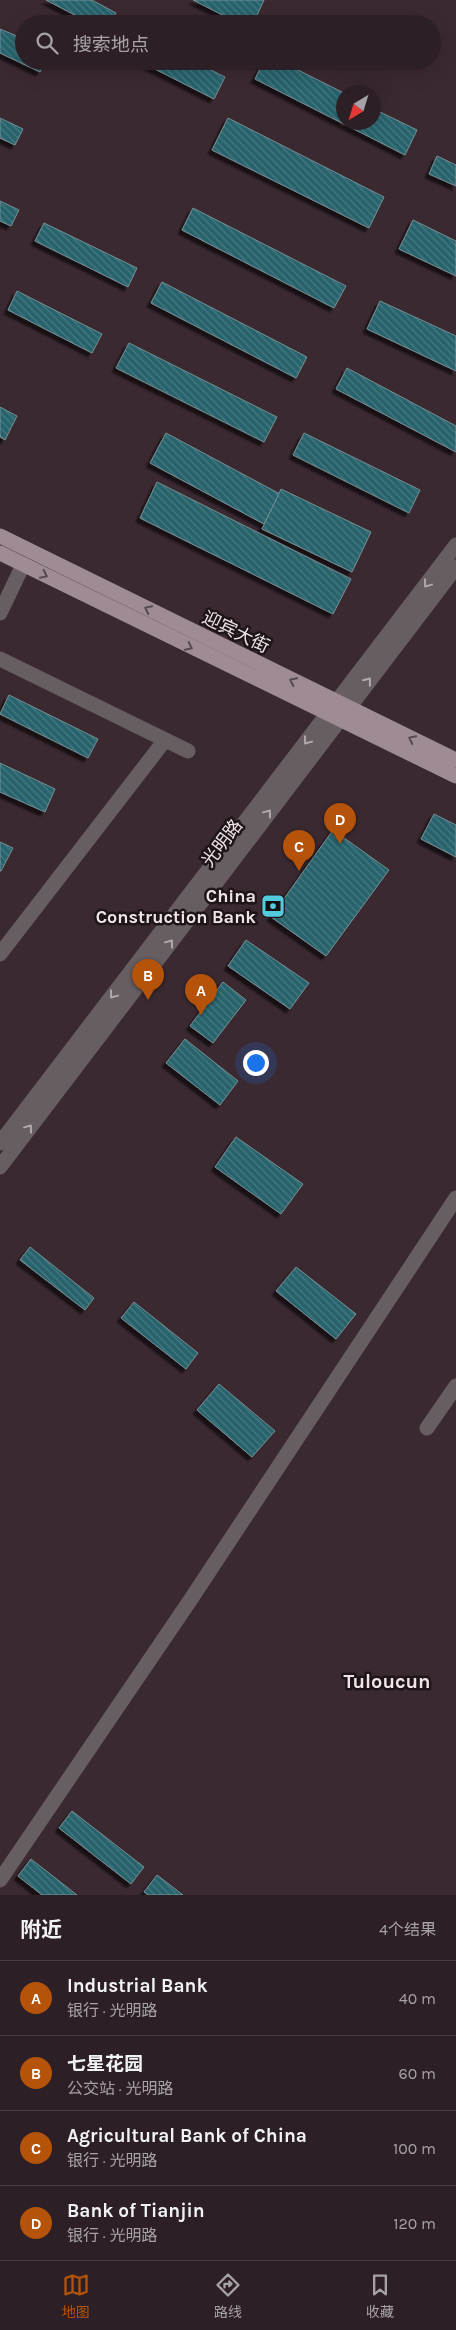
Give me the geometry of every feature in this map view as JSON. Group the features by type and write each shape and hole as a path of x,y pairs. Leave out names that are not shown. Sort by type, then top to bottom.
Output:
{"main road":[{"name":"迎宾大街","path":"0,536 456,760"},
{"name":"迎宾大街","path":"0,553 333,718 456,776"}],"street":[{"name":"光明路","path":"0,1167 333,718 456,545"},
{"path":"0,613 23,565"},
{"name":"光明路","path":"342,705 456,567"},
{"path":"0,659 188,751"},
{"name":"光明路","path":"0,1143 333,718"},
{"path":"0,954 165,740"},
{"path":"0,1880 184,1610 456,1198"},
{"path":"427,1428 456,1386"}],"building":[{"path":"46,0 92,0 116,13 115,15 75,15"},
{"path":"193,0 264,0 257,15 222,15"},
{"path":"0,29 15,35 15,60 0,53"},
{"path":"157,70 211,70 225,77 214,99"},
{"path":"260,70 298,70 336,89 336,120 255,79"},
{"path":"381,112 417,130 405,155 356,130 381,130"},
{"path":"0,118 23,129 15,145 0,138"},
{"path":"228,118 384,197 369,228 212,150"},
{"path":"437,156 456,165 456,186 429,174"},
{"path":"0,201 19,210 11,226 0,221"},
{"path":"193,208 346,286 334,308 182,230"},
{"path":"413,220 456,241 456,276 399,249"},
{"path":"44,223 137,268 128,287 35,241"},
{"path":"162,282 307,357 296,378 151,303"},
{"path":"17,291 102,334 92,353 8,310"},
{"path":"380,301 456,336 456,371 367,329"},
{"path":"129,343 277,417 264,442 116,368"},
{"path":"347,368 456,426 456,452 336,389"},
{"path":"0,407 17,416 5,440 0,437"},
{"path":"166,433 280,494 264,524 150,463"},
{"path":"304,433 420,490 409,513 293,455"},
{"path":"157,482 351,579 333,614 140,518"},
{"path":"281,489 371,532 352,572 262,529"},
{"path":"9,695 98,739 88,758 0,714"},
{"path":"0,763 55,789 45,812 0,792"},
{"path":"434,814 456,825 456,857 421,839"},
{"path":"333,830 389,870 326,956 271,917"},
{"path":"0,842 13,848 1,871 0,871"},
{"path":"246,940 309,983 290,1009 228,966"},
{"path":"223,982 246,1000 213,1043 190,1026"},
{"path":"185,1039 238,1081 220,1105 166,1063"},
{"path":"236,1137 303,1184 281,1214 215,1167"},
{"path":"30,1247 94,1298 85,1310 20,1260"},
{"path":"296,1267 356,1314 336,1339 276,1291"},
{"path":"134,1302 198,1353 186,1369 121,1318"},
{"path":"219,1384 275,1431 252,1457 197,1410"},
{"path":"72,1811 144,1867 131,1884 59,1828"},
{"path":"31,1859 77,1895 42,1895 18,1876"},
{"path":"157,1875 183,1895 148,1895 144,1892"}],"place":[{"name":"Bank of Tianjin","path":"340,844"},
{"name":"Agricultural Bank of China","path":"299,871"},
{"name":"China Construction Bank","path":"273,906"},
{"name":"七星花园","path":"148,1000"},
{"name":"Industrial Bank","path":"201,1015"}],"district":[{"name":"Tuloucun","path":"387,1681"}]}
